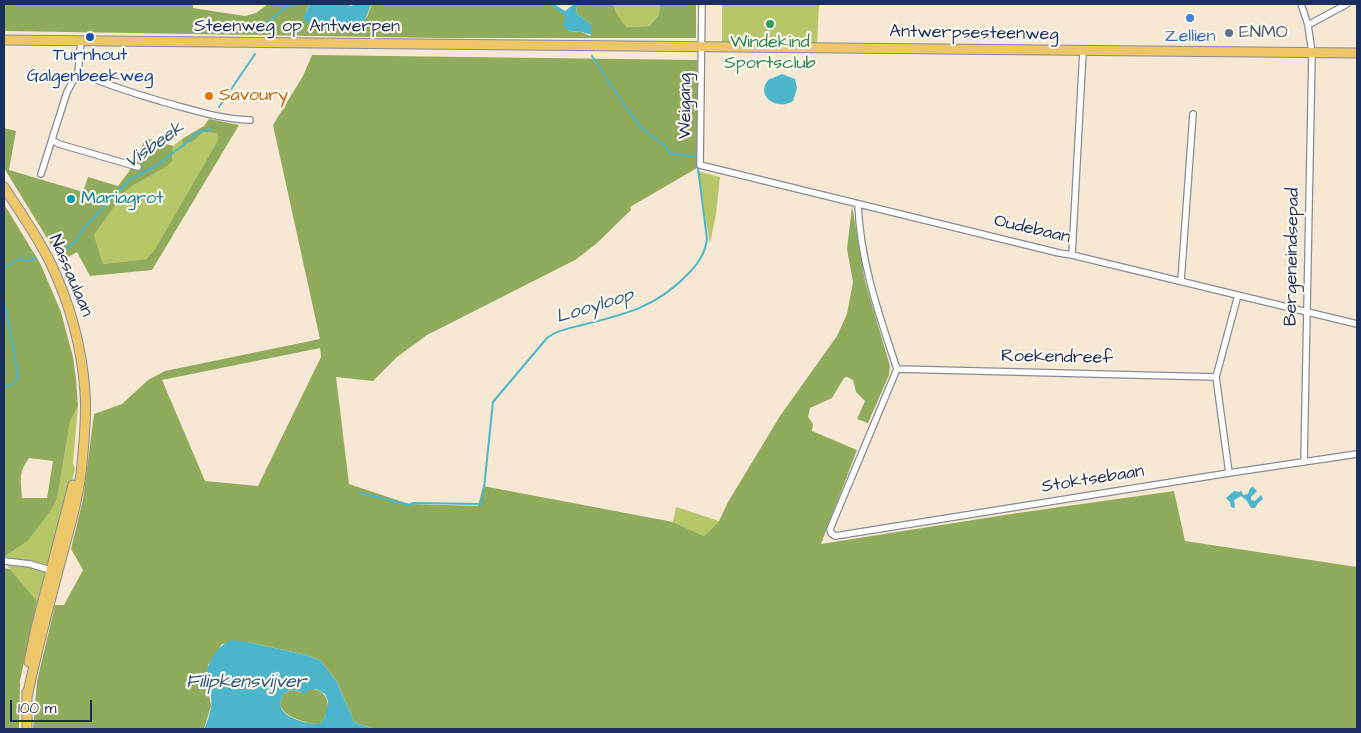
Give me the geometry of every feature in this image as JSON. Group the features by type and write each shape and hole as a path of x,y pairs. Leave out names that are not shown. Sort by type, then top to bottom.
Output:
{"main road":[{"name":"Steenweg op Antwerpen","path":"4,40 590,46"},
{"name":"Antwerpsesteenweg","path":"590,46 1357,53"},
{"name":"Nassaulaan","path":"4,187 52,265 66,300 77,336 85,392 82,464 76,497 30,658 27,678 27,729"}],"street":[{"name":"Weigang","path":"700,164 702,4"},
{"name":"Bergeneindsepad","path":"1301,4 1308,26 1312,53 1304,462"},
{"path":"1308,26 1347,4"},
{"path":"41,174 67,92 78,72 81,42"},
{"path":"1072,255 1083,51"},
{"path":"78,72 99,82 203,113 226,119 250,120"},
{"path":"1181,281 1193,114"},
{"path":"52,140 59,144 138,167"},
{"name":"Oudebaan","path":"700,164 1059,253 1357,324"},
{"path":"858,204 869,282 897,369"},
{"path":"1229,473 1216,378 1238,295"},
{"name":"Roekendreef","path":"897,369 1216,378"},
{"name":"Stoktsebaan","path":"897,369 830,529 830,534 835,536 1357,454"},
{"path":"4,561 30,564 54,571"}],"green space":[{"path":"4,4 193,4 193,8 245,16 256,13 268,4 310,4 306,12 312,24 324,23 350,26 363,22 373,4 549,4 566,16 568,31 582,32 590,36 591,24 578,15 576,11 578,4 613,4 617,15 626,27 649,26 659,15 660,4 696,4 696,38 442,38 4,31"},
{"path":"613,4 660,4 659,15 648,26 625,27 617,15"},
{"name":"Windekind Sportsclub","path":"722,4 819,4 817,45 722,45"},
{"path":"312,55 697,60 697,168 630,207 631,210 596,244 575,260 427,335 397,357 373,381 336,377 349,484 409,504 478,506 483,486 673,522 704,536 719,521 728,502 780,416 837,336 847,314 853,282 847,249 852,206 865,281 890,366 889,375 868,423 857,419 865,401 856,392 853,380 847,377 844,378 832,398 810,408 808,417 813,424 812,431 857,450 821,544 1174,491 1185,541 1357,567 1357,729 375,729 354,721 337,682 321,661 307,655 247,642 222,644 208,665 207,683 211,706 204,729 33,729 37,681 55,605 64,605 83,570 71,549 83,499 94,414 122,404 148,380 165,371 320,339 273,125 303,76","holes":["320,348 321,357 258,486 205,481 162,380"]},
{"path":"209,119 239,125 152,270 90,276 77,252 61,261 4,168 4,128 16,131 9,170 83,192 88,177 118,186 130,170 146,138 173,146 172,161 120,196 94,235 103,264 146,259 155,249 218,140 217,133 203,132 195,140 183,146 182,139 204,126"},
{"path":"203,132 217,133 218,140 155,249 146,259 103,264 94,235 120,196 172,161 173,146 182,139 183,146 195,140"},
{"path":"697,171 720,177 716,214 710,243"},
{"path":"4,204 40,263 61,312 73,357 78,406 70,422 57,499 52,509 28,541 4,557","holes":["29,458 53,461 47,498 22,498 22,473"]},
{"path":"78,406 73,463 75,469 40,602 37,601 4,562 4,557 28,541 52,509 57,499 70,422"},
{"path":"676,507 719,521 704,536 673,522"},
{"path":"4,568 10,569 37,601 20,681 19,729 4,729"},
{"path":"313,689 323,694 327,703 326,714 320,724 290,716 281,707 282,697 287,692 294,690 301,693"}],"water":[{"path":"310,4 345,4 351,6 356,4 373,4 365,20 358,25 338,26 322,23 309,24 303,18"},
{"path":"549,4 554,4 565,11 574,4 578,4 576,11 578,15 591,24 592,35 569,31 564,25 565,16"},
{"path":"782,74 795,79 797,88 793,101 787,104 770,101 764,92 768,80"},
{"path":"1253,487 1257,491 1251,497 1251,500 1255,501 1261,495 1263,499 1255,508 1251,508 1241,496 1234,500 1235,507 1231,507 1230,502 1226,498 1234,491 1240,492 1241,490 1243,495 1248,494 1250,488"},
{"name":"Filipkensvijver","path":"232,640 307,655 321,661 337,682 354,721 375,729 204,729 211,707 207,676 209,663 222,646","holes":["316,689 325,694 328,701 325,717 320,724 295,719 286,714 281,708 282,698 289,691 294,690 304,694"]}],"waterway":[{"name":"Visbeek","path":"256,32 285,8 296,4"},
{"name":"Visbeek","path":"219,107 255,54"},
{"name":"Looyloop","path":"592,56 641,127 664,145 670,153 698,157"},
{"name":"Visbeek","path":"56,252 69,247 76,241 83,229 129,180 154,167 185,144 196,133 210,129"},
{"name":"Looyloop","path":"360,493 409,505 413,503 481,504 493,402 547,338 561,331 641,307 676,286 698,263 705,249 707,239 698,168"},
{"name":"Visbeek","path":"4,268 19,259 28,261 36,258"},
{"name":"Visbeek","path":"4,299 18,375 15,382 4,387"}],"place":[{"name":"Zellien","path":"1190,18"},
{"name":"Windekind Sportsclub","path":"770,24"},
{"name":"ENMO","path":"1229,33"},
{"name":"Turnhout Galgenbeekweg","path":"90,37"},
{"name":"Savoury","path":"209,96"},
{"name":"Mariagrot","path":"71,199"}]}
